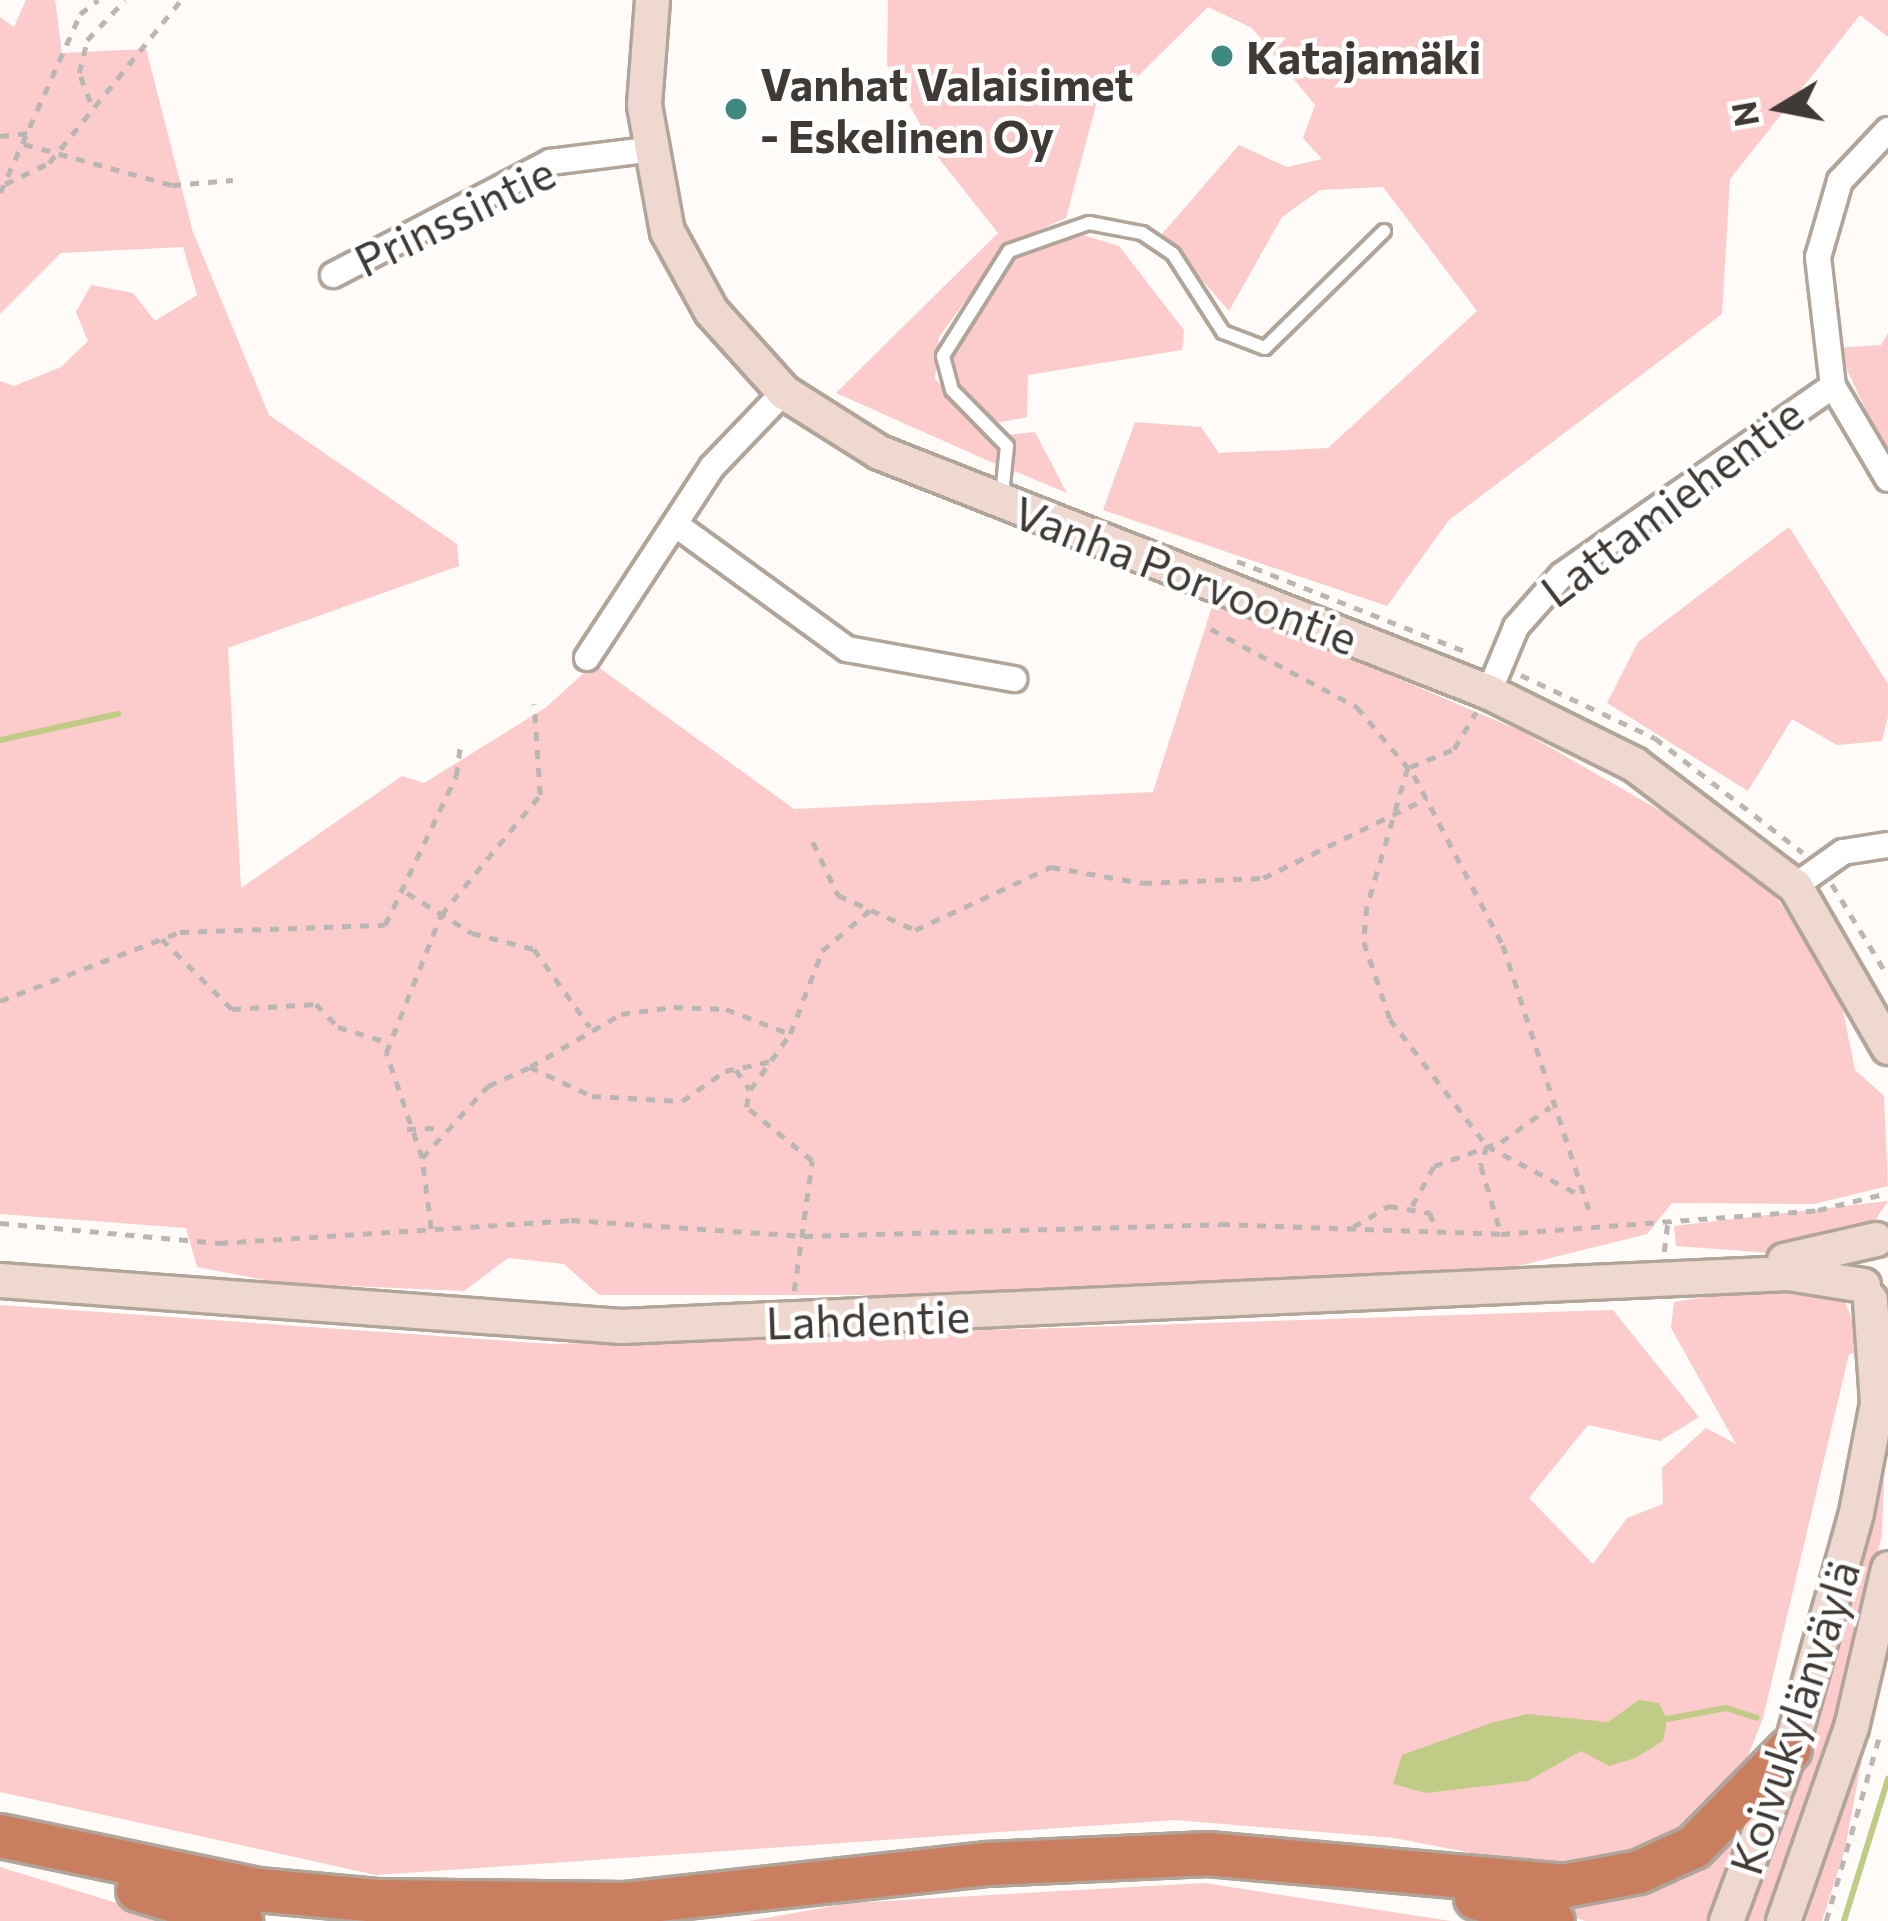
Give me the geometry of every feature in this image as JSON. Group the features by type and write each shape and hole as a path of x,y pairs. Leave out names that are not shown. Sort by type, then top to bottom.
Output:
{"highway":[{"path":"0,1837 258,1890 380,1901 624,1904 1090,1856 1208,1854 1394,1876 1564,1886 1640,1872 1732,1818 1790,1749"},
{"path":"0,1849 241,1921"},
{"path":"1394,1876 1552,1921"}],"main road":[{"name":"Vanha Porvoontie","path":"652,0 647,150 686,273 784,392 879,452 1489,692 1634,764 1795,886 1888,1047"},
{"name":"Lahdentie","path":"1738,1274 1882,1235"},
{"name":"Koivukylänväylä","path":"1726,1921 1790,1749 1877,1403 1874,1299 1882,1235"},
{"name":"Lahdentie","path":"0,1280 508,1323 795,1321 1818,1272 1874,1299"},
{"name":"Koivukylänväylä","path":"1783,1921 1852,1727 1888,1568"}],"street":[{"path":"1888,130 1862,148 1825,219 1818,302 1833,386 1888,479"},
{"name":"Prinssintie","path":"332,275 529,170 647,150"},
{"name":"Lattamiehentie","path":"1489,692 1516,627 1562,575 1833,386"},
{"path":"587,658 679,527 712,467 784,392"},
{"path":"679,527 847,649 1014,679"},
{"path":"1795,886 1843,852 1888,844"}],"lane":[{"path":"1000,502 1007,446 952,390 944,356 1009,251 1089,223 1142,232 1172,254 1223,332 1264,348 1384,231"}],"path":[{"path":"0,194 31,134 80,14 98,0"},
{"path":"4,184 53,157 90,102 181,0"},
{"path":"90,102 79,73 87,40 123,1"},
{"path":"0,136 31,134"},
{"path":"24,144 53,157 172,185 232,180"},
{"path":"1221,556 1472,654"},
{"path":"1211,629 1357,706 1427,797 1503,945 1550,1107 1588,1209"},
{"path":"1489,692 1454,749 1408,768 1371,877 1368,957 1407,1052 1487,1146 1582,1197"},
{"path":"432,1231 422,1158 406,1129 390,1043 441,915 540,795 534,704"},
{"path":"0,1001 162,939 385,925 407,893 460,741"},
{"path":"813,842 838,895 915,930 1051,867 1143,884 1263,878 1427,797"},
{"path":"1831,882 1888,976"},
{"path":"407,893 441,915 534,949 591,1028"},
{"path":"795,1321 812,1161 746,1107 749,1090 790,1034 822,951 870,910"},
{"path":"162,939 232,1010 316,1004 324,1019 390,1043"},
{"path":"422,1158 445,1127 591,1028 674,1006 727,1009 790,1034"},
{"path":"530,1067 592,1096 682,1101 735,1070 772,1061"},
{"path":"735,1070 749,1090"},
{"path":"1412,1206 1433,1166 1487,1146 1550,1107"},
{"path":"406,1129 445,1127"},
{"path":"1487,1146 1481,1166 1501,1234"},
{"path":"0,1223 219,1243 571,1220 804,1236 1353,1227 1501,1234 1818,1210 1888,1193"},
{"path":"1353,1227 1360,1214 1412,1206"},
{"path":"1412,1206 1436,1230"},
{"path":"1651,1254 1670,1247 1668,1219"},
{"path":"1826,1921 1882,1720"}],"shaded area":[{"path":"26,0 55,0 62,53 146,49 193,232 269,415 457,544 459,566 228,648 241,888 402,776 424,783 545,708 594,664 794,809 1153,792 1214,600 1523,732 1715,842 1778,900 1839,991 1855,1070 1884,1096 1888,1186 1814,1204 1672,1203 1647,1234 1518,1266 1055,1295 599,1295 564,1264 508,1258 464,1291 281,1283 197,1267 186,1228 0,1214 0,381 14,386 61,367 88,341 76,312 91,285 133,293 155,321 197,295 183,247 61,253 0,314 0,17 14,27"},
{"path":"888,0 1888,0 1888,37 1860,15 1730,179 1722,314 1449,520 1387,606 1103,510 1135,422 1201,427 1219,453 1328,448 1477,311 1383,187 1320,190 1282,217 1229,311 1162,234 1239,145 1287,167 1322,159 1303,138 1315,105 1252,28 1208,7 1131,83 1102,82 1066,218 1007,244 939,337 935,379 1003,448 1000,466 836,393 998,233 940,160 887,65"},
{"path":"1070,231 1119,246 1184,330 1182,350 1028,375 1027,417 996,423 951,377 951,346 1011,255"},
{"path":"1888,333 1888,458 1837,348 1881,345"},
{"path":"1035,432 1067,493 1014,471 1007,435"},
{"path":"1789,527 1888,684 1888,716 1882,741 1837,745 1792,719 1748,791 1607,703 1638,642"},
{"path":"1888,1201 1874,1222 1770,1253 1676,1246 1674,1226"},
{"path":"1804,1281 1843,1297 1865,1350 1849,1354 1763,1718 1744,1766 1682,1831 1622,1857 1534,1865 1394,1838 1175,1820 376,1875 0,1792 0,1305 552,1344 1613,1310 1699,1417 1660,1441 1588,1425 1529,1498 1593,1564 1627,1518 1663,1504 1662,1468 1706,1428 1736,1444 1671,1328 1674,1302"},
{"path":"1888,1371 1882,1534 1835,1734 1768,1921 1742,1921 1852,1590"},
{"path":"1888,1620 1845,1849 1822,1921 1806,1921 1867,1731"},
{"path":"1639,1700 1659,1703 1667,1719 1663,1741 1635,1758 1609,1766 1581,1751 1528,1781 1426,1793 1393,1784 1402,1755 1491,1723 1528,1714 1608,1722"},
{"path":"1746,1826 1708,1921 1585,1921 1522,1899"},
{"path":"0,1867 175,1921 0,1921"},
{"path":"1204,1883 1451,1921 749,1921 850,1903"}],"waterway":[{"path":"0,740 118,714"},
{"path":"1667,1719 1726,1708 1756,1718"},
{"path":"1844,1921 1888,1779"}],"place":[{"name":"Katajamäki","path":"1222,56"},
{"name":"Vanhat Valaisimet - Eskelinen Oy","path":"736,109"}]}
